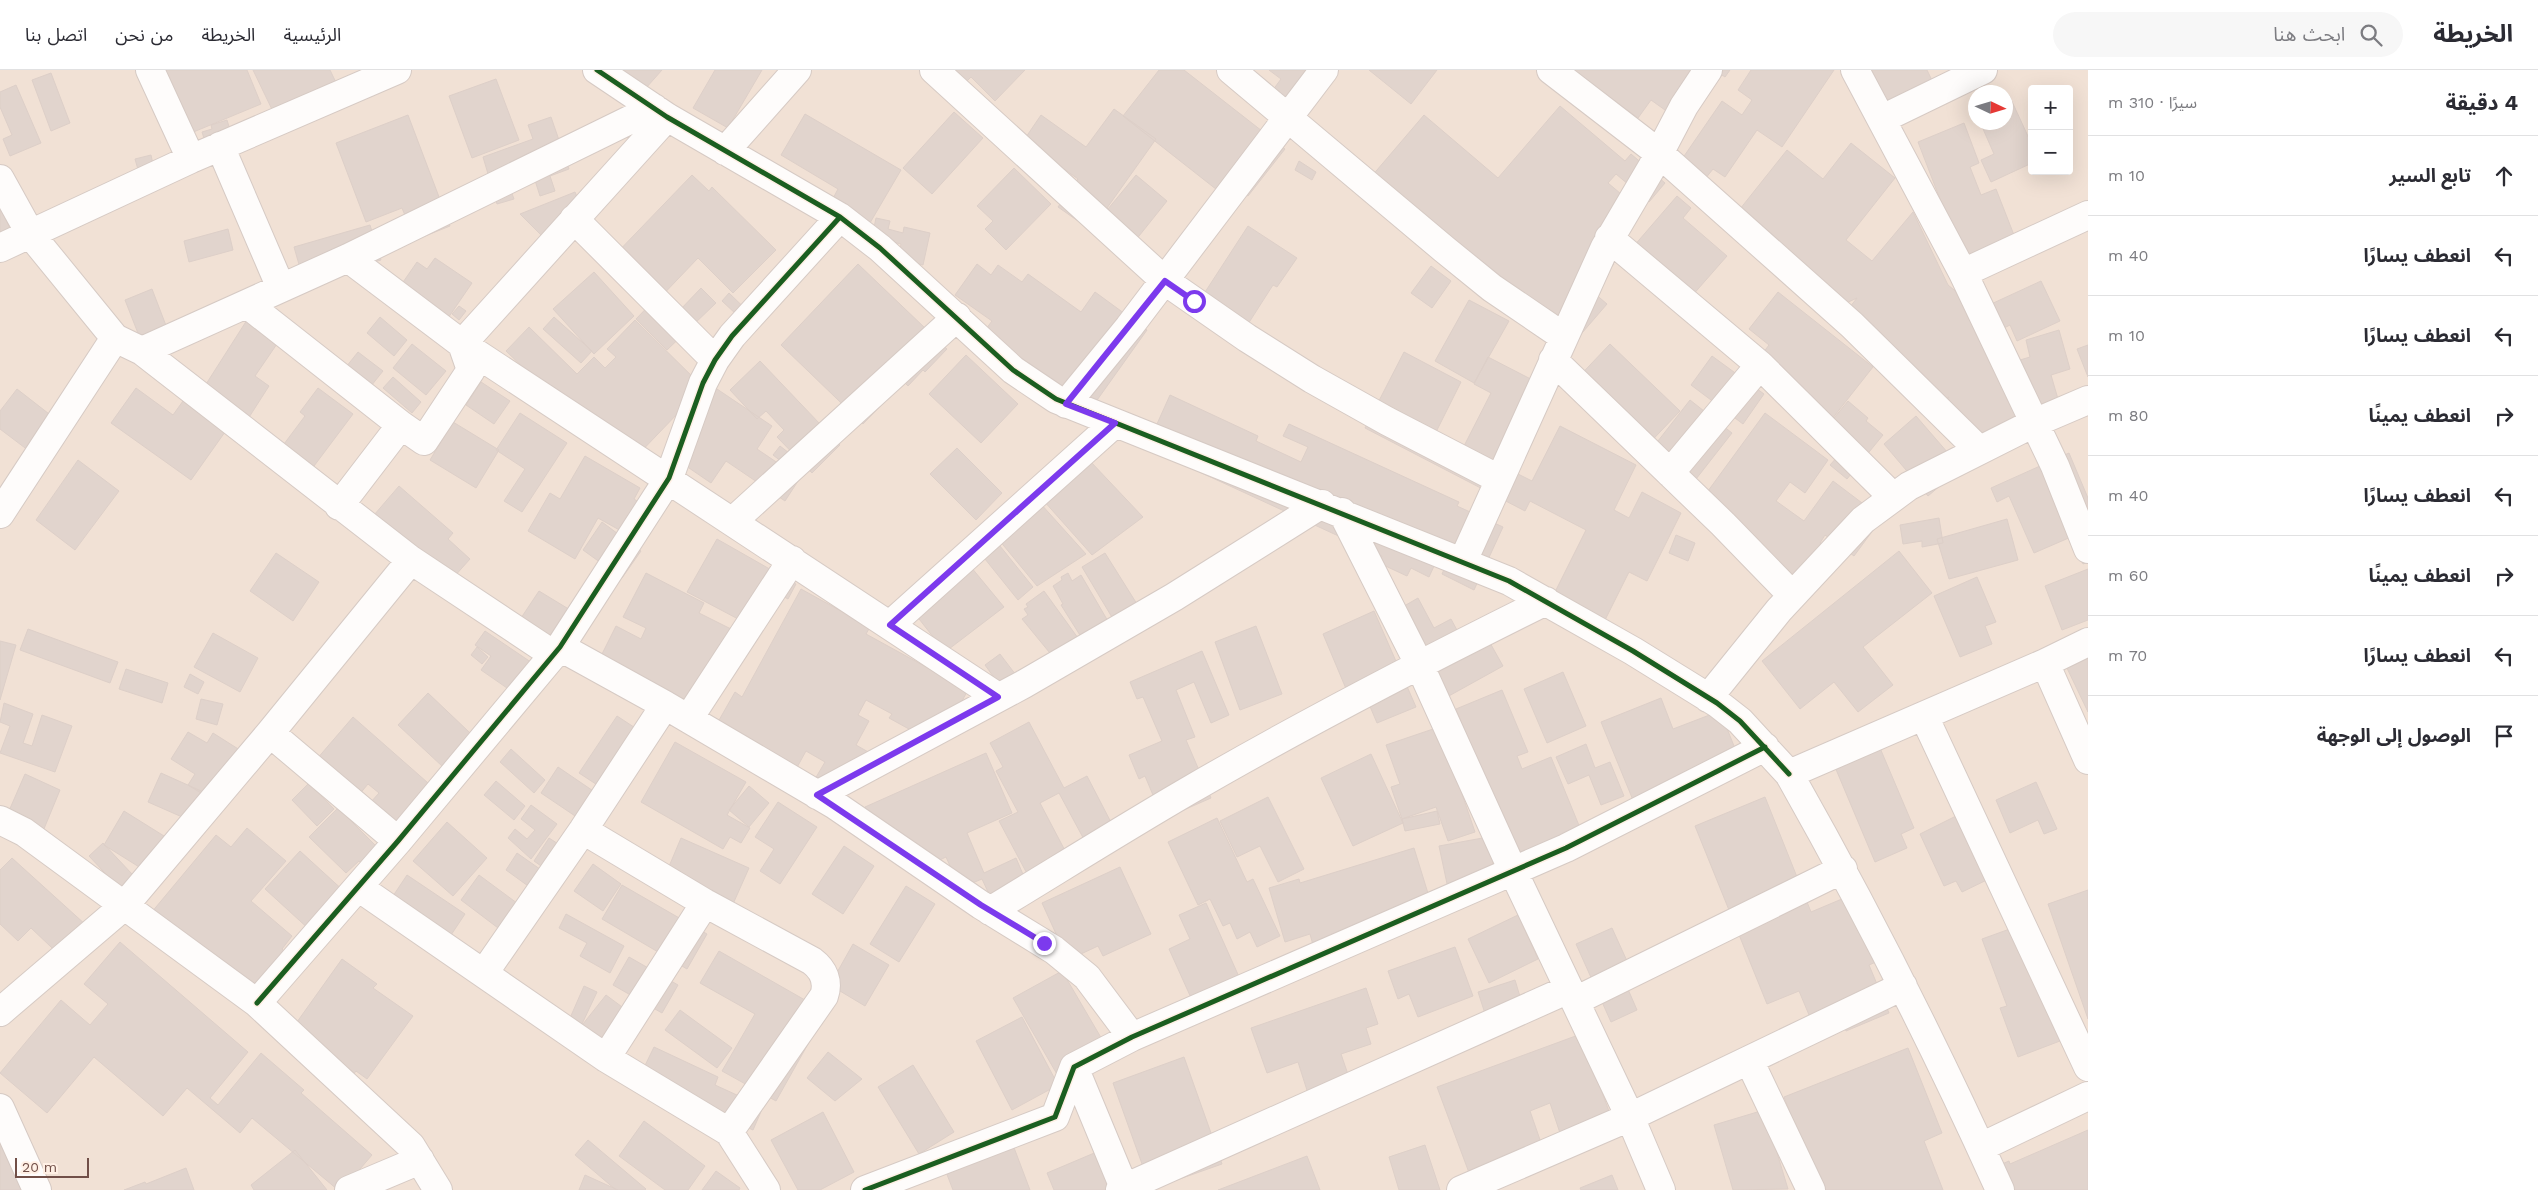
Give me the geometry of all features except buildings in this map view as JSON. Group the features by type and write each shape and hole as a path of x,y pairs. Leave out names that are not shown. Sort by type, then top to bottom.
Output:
{"street":[{"path":"150,70 191,159"},
{"path":"0,248 191,159 397,70"},
{"path":"597,70 661,113 840,217 880,248 1013,370 1066,404 1332,508 1509,581 1546,601 1708,698 1740,721 1789,774 1843,869 1903,986 2000,1190"},
{"path":"725,151 797,70"},
{"path":"934,70 1165,281 1247,338 1312,378 1386,421 1498,479"},
{"path":"1231,70 1478,277 1559,349 1670,473 1792,595"},
{"path":"1066,404 1165,281 1324,70"},
{"path":"1551,70 1570,87 1660,154 1852,325 1979,450"},
{"path":"1463,561 1498,479 1609,238 1660,154 1684,106 1708,70"},
{"path":"1855,70 1963,273 2070,502 2088,549"},
{"path":"1882,119 1982,70"},
{"path":"462,344 574,219 661,113"},
{"path":"142,351 661,113"},
{"path":"220,146 281,288"},
{"path":"0,179 31,235 115,338 142,351 339,506 411,560 557,651 689,718 817,795 990,911 1054,950 1082,972 1132,1037"},
{"path":"1963,273 2088,215"},
{"path":"257,1003 398,841 557,651 669,478 700,391 715,360 732,336 840,217"},
{"path":"574,219 715,360"},
{"path":"1609,238 1760,365 1893,497"},
{"path":"348,258 462,344 669,478 998,697"},
{"path":"247,304 401,425 424,440 471,370 462,344"},
{"path":"733,521 956,317"},
{"path":"0,514 115,338"},
{"path":"1670,473 1760,365"},
{"path":"1708,698 1792,595 1863,520 1910,486 2034,423 2088,400"},
{"path":"890,625 1115,423"},
{"path":"339,506 401,425"},
{"path":"1332,508 1419,664 1513,871 1630,1117 1661,1190"},
{"path":"817,795 1024,684 1332,508"},
{"path":"0,1012 124,906 270,733 411,560"},
{"path":"689,718 792,560"},
{"path":"990,911 1188,791 1419,664 1546,601"},
{"path":"1789,774 2045,663 2088,642"},
{"path":"2045,663 2088,760"},
{"path":"484,973 583,830 665,705"},
{"path":"1924,716 2088,1067"},
{"path":"270,733 398,841"},
{"path":"865,1190 1055,1117 1074,1067 1132,1037 1566,848 1765,747"},
{"path":"0,820 24,832 257,1003 397,1132 420,1160 438,1190"},
{"path":"583,830 705,903 812,961 822,971 826,984 824,996 729,1132"},
{"path":"1074,1067 1123,1189 1572,995 1843,869"},
{"path":"358,887 606,1058 729,1132 766,1190"},
{"path":"606,1058 705,903"},
{"path":"1469,1188 1630,1117 1903,986"},
{"path":"1749,1060 1811,1190"},
{"path":"1980,1147 2088,1096"},
{"path":"0,1108 37,1190"},
{"path":"349,1190 420,1160"}],"shaded area":[{"path":"0,70 2088,70 2088,1190 0,1190"}],"cycle path":[{"path":"597,70 667,117 840,217 880,248 1013,370 1056,399 1509,581 1633,651 1717,703 1740,721 1789,774"},
{"path":"257,1003 398,841 560,647 669,478 703,383 715,360 732,336 840,217"},
{"path":"865,1190 1055,1117 1074,1067 1132,1037 1566,848 1765,747"}],"route":[{"path":"1044,943 981,905 835,805 817,795 998,697 890,625 1115,423 1066,404 1130,327 1165,281 1194,301"}]}
